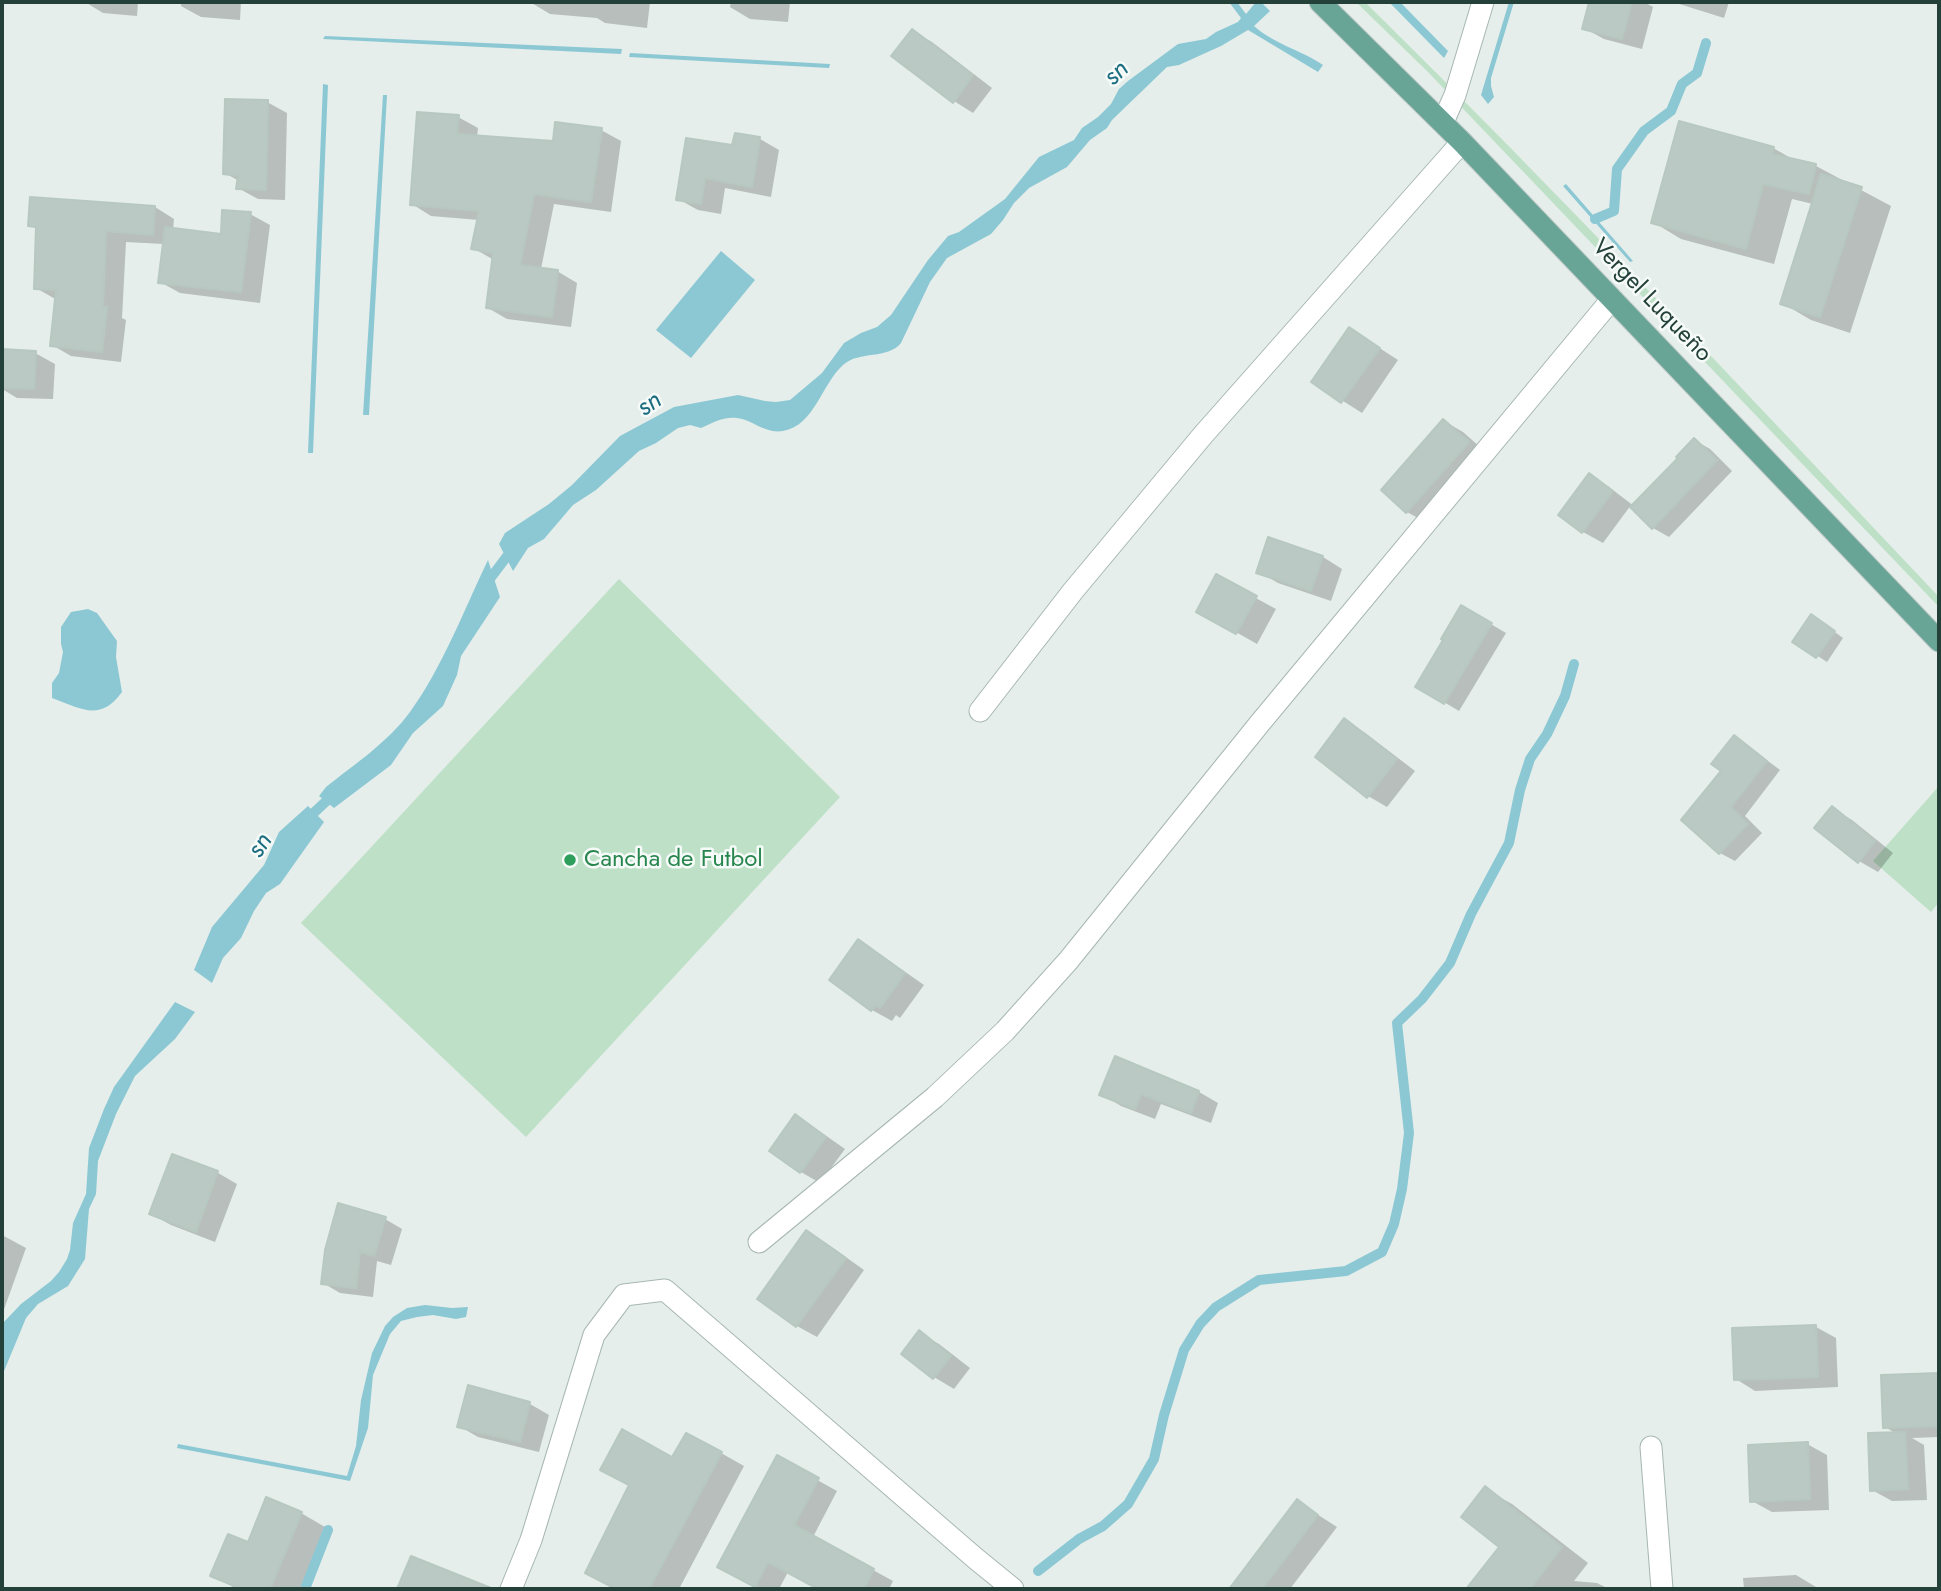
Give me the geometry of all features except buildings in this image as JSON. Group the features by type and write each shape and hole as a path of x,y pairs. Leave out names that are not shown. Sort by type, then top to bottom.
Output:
{"main road":[{"name":"Vergel Luqueño","path":"1321,2 1443,122 1939,641"}],"street":[{"path":"1443,122 1455,95 1483,2"},
{"path":"980,711 1073,591 1203,435 1462,142"},
{"path":"759,1242 935,1097 1005,1031 1068,961 1269,713 1612,299"},
{"path":"510,1589 531,1539 594,1335 624,1294 665,1290 1008,1585"},
{"path":"1651,1447 1662,1589"}],"green space":[{"path":"1356,2 1365,2 1583,222 1939,597 1939,607 1428,72"},
{"name":"Cancha de Futbol","path":"619,579 840,797 526,1137 301,923"},
{"path":"1939,786 1939,902 1931,912 1873,861"}],"water":[{"path":"1229,2 1237,2 1246,14 1256,2 1261,2 1270,11 1254,26 1270,38 1323,65 1318,72 1248,30 1221,46 1179,65 1167,67 1107,128 1090,140 1067,167 1029,188 991,234 947,258 930,282 901,343 888,352 850,360 843,365 803,421 783,431 765,429 743,419 732,418 718,420 701,428 690,425 678,428 639,451 596,490 573,505 544,539 528,548 513,571 499,544 505,533 572,485 620,436 674,407 738,395 765,401 790,400 822,373 844,343 877,327 891,315 928,260 948,236 959,232 1005,199 1039,157 1074,140 1082,128 1111,104 1119,89 1128,81 1178,44 1206,39 1238,22 1241,18"},
{"path":"1389,2 1400,2 1448,51 1444,58"},
{"path":"1509,2 1514,2 1491,78 1494,97 1488,104 1481,95"},
{"path":"325,36 622,49 621,54 323,39"},
{"path":"630,53 830,64 829,68 629,57"},
{"path":"323,84 328,85 313,453 308,453"},
{"path":"383,95 387,95 369,415 363,415"},
{"path":"1566,184 1633,261 1630,262 1563,186"},
{"path":"721,251 755,280 691,358 656,330"},
{"path":"488,560 500,597 461,656 457,675 443,706 413,733 391,765 334,808 319,796 326,787 381,743 410,712 442,658"},
{"path":"88,609 97,613 117,641 116,657 122,692 106,707 98,710 82,709 52,698 52,683 59,673 63,652 61,627 71,612"},
{"path":"308,806 324,822 280,884 266,893 241,938 223,958 212,983 194,970 212,927 264,865 279,832"},
{"path":"175,1002 195,1012 175,1039 135,1076 116,1114 98,1161 96,1194 89,1209 85,1259 68,1286 38,1304 26,1318 2,1376 2,1324 21,1304 51,1281 67,1259 73,1223 86,1194 89,1148 104,1109 114,1087"},
{"path":"425,1305 468,1307 466,1317 417,1317 401,1321 390,1334 373,1375 368,1428 350,1481 177,1448 178,1444 347,1476 356,1446 361,1400 372,1353 385,1326 393,1317 407,1308"}],"waterway":[{"path":"1595,219 1614,211 1617,169 1644,131 1671,111 1682,84 1697,73 1706,43"},
{"name":"sn","path":"486,584 514,547"},
{"path":"1038,1571 1079,1539 1103,1526 1128,1504 1154,1459 1184,1350 1200,1324 1216,1307 1259,1280 1346,1271 1382,1252 1394,1224 1402,1189 1409,1133 1397,1023 1422,999 1450,963 1471,914 1509,843 1520,790 1530,759 1547,734 1565,696 1574,664"},
{"name":"sn","path":"304,822 336,792"},
{"path":"305,1589 328,1530"}],"place":[{"name":"Cancha de Futbol","path":"570,860"}]}
